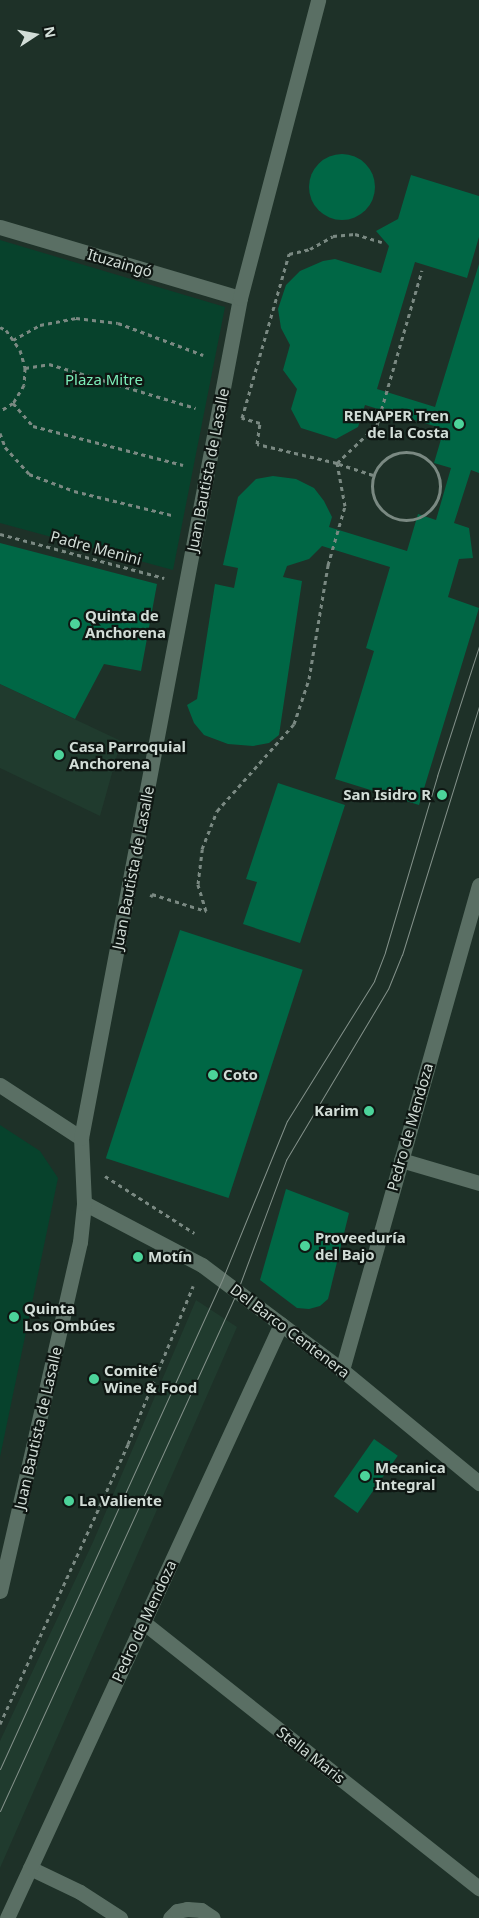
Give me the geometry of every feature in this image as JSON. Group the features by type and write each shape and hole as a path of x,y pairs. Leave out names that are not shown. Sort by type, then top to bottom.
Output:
{"street":[{"name":"Juan Bautista de Lasalle","path":"0,1591 80,1242 84,1203 81,1138 240,298 318,0"},
{"name":"Ituzaingó","path":"0,227 240,298"},
{"name":"Pedro de Mendoza","path":"342,1370 479,885"},
{"path":"0,1085 81,1138"},
{"path":"400,1160 479,1183"},
{"name":"Del Barco Centenera","path":"84,1203 202,1265 342,1370 479,1483"},
{"name":"Pedro de Mendoza","path":"7,1918 281,1324"},
{"name":"Stella Maris","path":"142,1622 479,1888"},
{"path":"30,1868 80,1892 120,1918"},
{"path":"170,1918 177,1911 187,1909 201,1910 213,1918"}],"path":[{"path":"373,475 337,463 257,444 260,423 242,418 289,254 310,249 333,236 355,234 382,242"},
{"path":"337,463 377,425 422,270"},
{"path":"13,340 40,325 76,318 118,324 203,355"},
{"path":"0,327 6,330 20,350 26,368 24,384 14,404 0,411"},
{"path":"26,368 48,364 196,408"},
{"path":"14,404 33,426 183,466"},
{"path":"0,433 5,447 29,474 74,491 172,515"},
{"path":"406,451 417,453 426,458 438,475 440,487 438,499 432,509 422,516 411,520 400,520 388,516 379,508 373,498 371,486 373,475 377,466 385,458 406,451"},
{"path":"150,903 152,894 206,911 198,884 202,849 218,810 294,724 309,679 328,565 345,506 337,463"},
{"name":"Padre Menini","path":"0,534 186,584"},
{"path":"0,1724 128,1444 202,1265 203,1239 102,1174"}],"shaded area":[{"name":"Casa Parroquial Anchorena","path":"0,684 121,741 100,816 0,768"},
{"path":"196,1300 237,1327 0,1868 0,1741 93,1542"}],"green space":[{"name":"Plaza Mitre","path":"0,240 225,307 173,570 0,523"},
{"name":"Quinta Los Ombúes","path":"0,1125 40,1151 58,1178 0,1457"}],"building":[{"path":"342,154 354,157 365,164 372,175 375,187 372,199 365,210 354,217 342,220 330,217 319,210 312,199 309,187 312,175 319,164 330,157"},
{"path":"411,175 479,196 479,237 467,278 415,262 377,389 435,407 479,264 479,473 471,470 454,523 469,528 473,558 459,559 448,597 479,608 419,805 335,779 374,651 366,648 390,567 322,546 309,559 287,566 283,577 302,581 279,735 269,743 253,746 228,744 204,735 194,723 187,705 197,699 215,584 234,588 238,568 223,565 238,497 256,479 273,476 296,479 314,488 324,501 332,517 329,527 407,551 418,514 436,520 451,468 434,463 444,429 365,405 358,427 336,439 301,428 291,409 297,389 283,370 290,345 281,328 278,309 286,285 300,271 323,261 335,259 381,273 389,246 376,231 398,219"},
{"name":"Quinta de Anchorena","path":"0,543 157,584 141,671 104,664 75,719 0,684"},
{"path":"278,783 345,805 300,943 243,924 257,882 246,879"},
{"path":"180,930 303,970 229,1198 106,1158"},
{"name":"Proveeduría del Bajo","path":"286,1189 349,1213 328,1299 320,1306 309,1309 297,1308 260,1280"},
{"name":"Mecanica Integral","path":"374,1439 398,1456 358,1513 334,1496"}],"tram line":[{"path":"0,1769 222,1280 287,1121 374,981 385,952 437,776 479,646"},
{"path":"0,1811 237,1292 286,1160 388,989 402,955 479,707"}],"place":[{"name":"RENAPER Tren de la Costa","path":"459,424"},
{"name":"Quinta de Anchorena","path":"75,624"},
{"name":"Casa Parroquial Anchorena","path":"59,755"},
{"name":"San Isidro R","path":"442,795"},
{"name":"Coto","path":"213,1075"},
{"name":"Karim","path":"369,1111"},
{"name":"Proveeduría del Bajo","path":"305,1246"},
{"name":"Motín","path":"138,1257"},
{"name":"Quinta Los Ombúes","path":"14,1317"},
{"name":"Comité Wine & Food","path":"94,1379"},
{"name":"Mecanica Integral","path":"365,1476"},
{"name":"La Valiente","path":"69,1501"}]}
